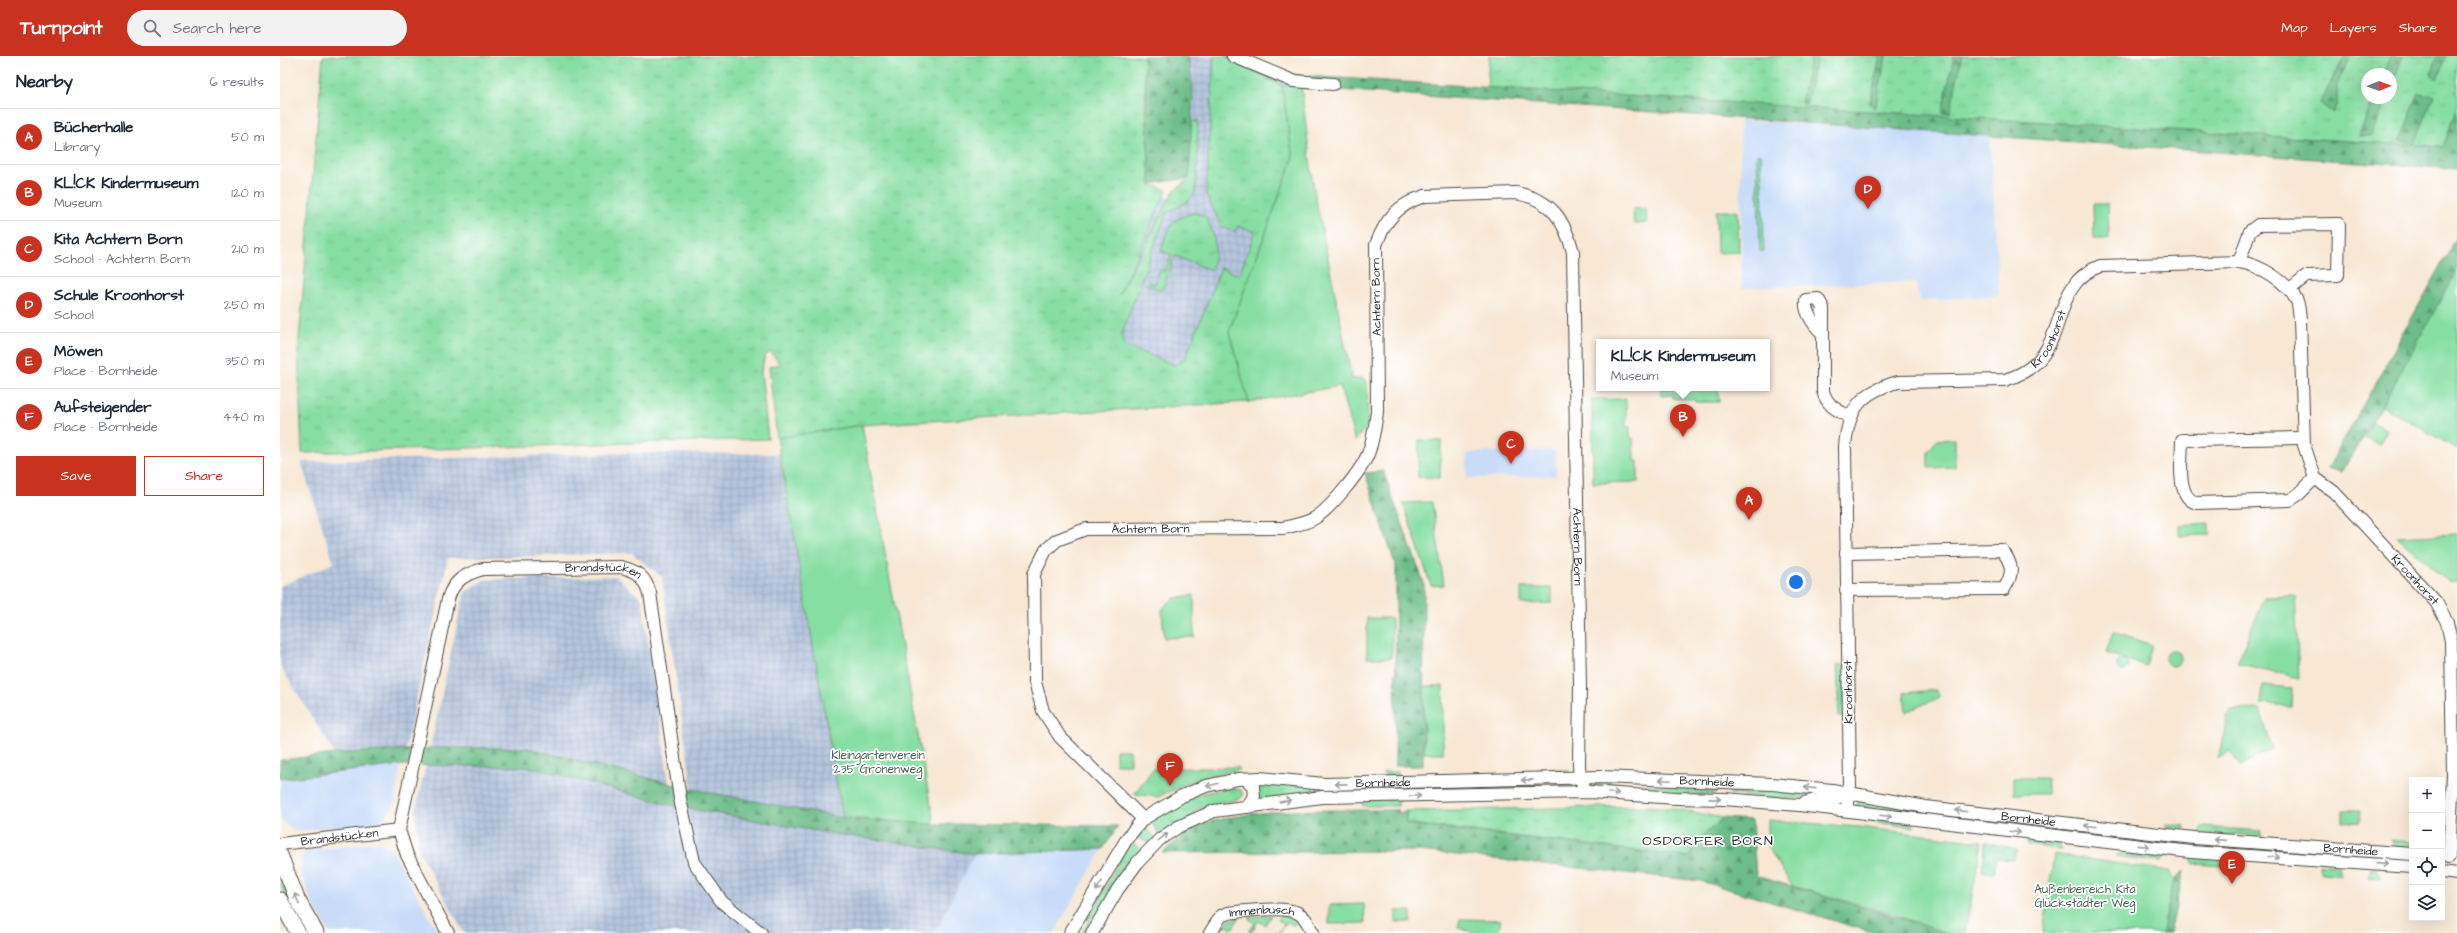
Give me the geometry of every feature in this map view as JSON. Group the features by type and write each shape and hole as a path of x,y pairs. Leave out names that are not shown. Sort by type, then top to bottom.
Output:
{"main road":[{"path":"280,855 297,899 316,933"},
{"path":"280,900 298,933"}],"street":[{"path":"1233,56 1293,81 1333,84"},
{"name":"Achtern Born","path":"1143,819 1060,737 1043,711 1035,682 1033,584 1038,564 1046,550 1057,540 1086,529 1283,528 1304,523 1317,517 1359,470 1367,456 1373,439 1377,412 1376,246 1383,227 1393,214 1413,200 1425,196 1516,193 1529,196 1552,209 1563,222 1569,235 1573,252 1580,778"},
{"path":"2239,262 2250,231 2258,225 2339,224 2338,275 2306,276 2290,289 2297,302 2300,319 2303,438 2315,478 2295,497 2281,501 2197,502 2188,499 2184,491 2182,440 2303,438"},
{"name":"Kroonhorst","path":"1847,810 1849,794 1845,447 1850,417 1858,402 1869,393 1882,386 1898,382 2006,380 2017,376 2031,368 2048,350 2057,330 2064,302 2074,285 2089,271 2100,266 2239,262 2259,268 2290,289"},
{"path":"1823,334 1823,391 1825,399 1829,405 1850,417"},
{"name":"Kroonhorst","path":"2315,478 2334,492 2436,602 2446,622 2451,641 2453,774 2448,859"},
{"path":"1846,554 2002,550 2010,561 2011,578 2004,589 1846,590"},
{"name":"Brandstücken","path":"448,933 407,855 399,830 448,600 455,583 468,573 483,569 621,567 634,570 646,580 650,593 680,799 694,862 722,902 761,933"},
{"name":"Bornheide","path":"1070,933 1128,837 1143,819 1182,796 1206,786 1246,779 1271,778 1325,784 1580,778 1772,784 1849,794 1926,807 2186,837 2409,854"},
{"path":"1518,794 1580,778 1586,792"},
{"path":"1246,779 1253,786 1254,796 1247,807"},
{"name":"Bornheide","path":"1092,933 1118,889 1137,863 1164,836 1201,816 1214,811 1322,797 1586,792 1799,805 2191,852 2408,865"},
{"path":"1799,805 1817,799 1840,798 1849,794"},
{"name":"Brandstücken","path":"280,844 399,830"},
{"path":"2448,859 2457,870"},
{"path":"2445,872 2457,874"},
{"name":"Immenbusch","path":"1210,933 1221,916 1228,913 1279,910 1297,912 1304,917 1313,933"}],"shaded area":[{"path":"1188,56 1225,56 1282,86 1293,159 1205,392 1098,351 1157,199 1188,193 1193,87"},
{"path":"1740,120 1990,136 1999,295 1919,301 1916,282 1742,288"},
{"path":"1555,450 1556,476 1467,478 1466,453"},
{"path":"631,453 779,454 843,818 692,789 662,577 632,553 448,558 405,750 335,754 280,666 280,586 334,563 301,462"},
{"path":"616,576 642,599 669,784 527,748 430,748 464,593 483,580"},
{"path":"426,764 530,767 674,806 822,832 974,854 939,925 932,933 464,933 420,853 415,812"},
{"path":"401,765 393,808 381,822 295,831 282,821 280,816 280,779"},
{"path":"379,842 392,850 438,933 330,933 314,907 301,874 301,857 308,851"},
{"path":"1103,849 1054,933 932,933 939,925 974,854"}],"green space":[{"path":"323,56 1144,56 1150,184 1167,190 1119,295 1173,192 1189,178 1190,123 1198,120 1197,178 1193,196 1183,205 1167,212 1121,335 1125,346 1175,365 1185,359 1221,268 1239,275 1255,232 1238,226 1235,232 1222,227 1206,194 1214,56 1225,56 1282,86 1293,159 1229,332 1249,402 862,425 777,438 769,367 780,364 771,352 765,356 761,371 768,439 302,453 298,351"},
{"path":"1144,56 1188,56 1193,87 1189,178 1150,184"},
{"path":"1225,56 1249,56 1283,72 1307,76 2443,147 2457,111 2457,169 1282,86"},
{"path":"1489,56 2457,56 2457,111 2443,147 1487,88"},
{"path":"1811,56 1817,56 1806,104 1801,103"},
{"path":"1880,56 1886,56 1875,109 1870,104"},
{"path":"1954,56 1962,56 1950,113 1942,113"},
{"path":"2345,56 2350,56 2337,85 2337,104 2333,113 2320,103"},
{"path":"2391,56 2403,56 2397,72 2397,68 2386,68"},
{"path":"2438,56 2446,56 2437,79 2431,74"},
{"path":"1301,85 1313,184 1352,379 1362,378 1367,381 1368,424 1355,441 1340,386 1249,402 1229,332 1293,159 1282,86"},
{"path":"2419,93 2434,96 2415,143 2400,141"},
{"path":"2372,104 2384,104 2371,136 2359,136"},
{"path":"1757,154 1761,154 1764,251 1760,251"},
{"path":"2093,204 2108,204 2109,239 2094,239"},
{"path":"1646,208 1647,223 1634,224 1633,209"},
{"path":"1716,211 1738,211 1739,252 1717,253"},
{"path":"1194,213 1205,216 1214,236 1215,255 1211,270 1175,256 1162,290 1147,285 1148,282 1155,284 1160,270 1165,271 1172,255 1161,251 1171,225 1179,218"},
{"path":"2457,237 2457,270 2382,406 2341,472 2328,468"},
{"path":"2457,270 2457,449 2382,406"},
{"path":"1661,391 1718,391 1719,402 1695,402 1694,399 1673,399 1673,395 1661,396"},
{"path":"1592,399 1626,399 1626,427 1630,427 1630,438 1633,438 1634,461 1638,461 1638,482 1593,483"},
{"path":"2373,422 2387,430 2379,445 2365,437"},
{"name":"Kleingartenverein 235 Grönenweg","path":"862,425 934,824 843,818 777,438"},
{"path":"1955,439 1955,467 1928,468 1928,452 1937,440"},
{"path":"1419,440 1441,441 1440,478 1418,477"},
{"path":"1383,471 1424,583 1423,766 1395,766 1396,567 1365,473"},
{"path":"1432,502 1444,585 1431,586 1403,503"},
{"path":"2209,523 2209,535 2179,536 2179,525"},
{"path":"2457,534 2457,582 2449,582 2397,537"},
{"path":"1521,588 1552,588 1552,603 1521,604"},
{"path":"1194,595 1194,637 1164,638 1162,609 1174,598"},
{"path":"2295,596 2299,678 2237,663 2264,597"},
{"path":"1367,618 1392,618 1392,658 1367,658"},
{"path":"2113,632 2152,645 2146,666 2106,653"},
{"path":"2173,650 2180,655 2181,658 2176,665 2173,666 2166,661 2165,658 2170,651"},
{"path":"2121,659 2125,659 2129,665 2125,671 2121,671 2117,667 2117,663"},
{"path":"1837,665 1845,665 1845,717 1839,717"},
{"path":"2263,685 2292,688 2291,706 2261,704"},
{"path":"1424,686 1443,686 1443,753 1424,753"},
{"path":"1936,690 1940,697 1906,712 1904,693"},
{"path":"2260,709 2272,749 2240,766 2230,751 2218,759 2229,710"},
{"path":"430,748 527,748 692,789 843,818 934,824 1118,826 1103,849 974,854 822,832 674,806 530,767 401,765 280,779 280,760 335,754"},
{"path":"1116,750 1130,750 1130,764 1116,764"},
{"path":"1239,767 1239,770 1198,778 1158,797 1134,794 1153,769"},
{"path":"1537,768 1569,770 1566,772 1543,776"},
{"path":"1383,772 1398,772 1398,780 1387,780"},
{"path":"2014,778 2047,778 2047,794 2014,794"},
{"path":"1257,782 1398,786 1398,793 1258,803"},
{"path":"1595,783 1717,789 1716,794 1675,795 1595,787"},
{"path":"1538,785 1492,792 1410,793 1410,786"},
{"path":"1231,788 1241,790 1243,796 1240,799 1197,809 1189,818 1160,835 1149,819 1203,793"},
{"path":"1760,788 1817,793 1801,798 1730,794 1730,790"},
{"path":"1398,799 1398,806 1362,806 1365,800"},
{"path":"1861,801 1980,817 1979,825 1858,807 1857,803"},
{"path":"1647,806 1672,808 1723,818 1695,843 1689,857 1405,823 1406,811"},
{"path":"1398,810 1399,813 1406,811 1406,824 1689,857 1695,843 1723,818 1752,820 1756,876 1951,933 1875,933 1701,881 1419,851 1162,853 1193,829 1212,821 1236,816 1292,811"},
{"path":"2343,810 2361,810 2361,821 2343,822"},
{"path":"1866,818 1913,823 1914,827 1864,821"},
{"path":"1992,818 2182,840 2180,848 1991,826"},
{"path":"1768,820 1859,827 1982,842 1965,933 1944,933 1893,914 1792,886 1768,847"},
{"path":"2166,824 2185,826 2183,834 2169,832"},
{"path":"1142,825 1156,838 1150,844 1133,835"},
{"path":"2202,827 2261,831 2260,836 2231,834 2228,838 2198,835"},
{"path":"2056,839 2062,849 2027,845 2027,840 2053,843"},
{"path":"2390,840 2409,842 2409,851 2396,850"},
{"path":"1129,842 1143,850 1087,933 1082,933"},
{"path":"1986,842 2017,850 2013,860 1997,858 1994,873 1982,871"},
{"path":"2206,844 2371,855 2371,857 2342,860 2208,849"},
{"path":"2143,850 2164,852 2166,856 2161,861 2115,856 2120,853 2142,856"},
{"name":"Außenbereich Kita Glückstädter Weg","path":"2054,854 2169,871 2174,880 2162,933 2043,933"},
{"path":"2193,855 2218,857 2222,866 2194,864 2192,861"},
{"path":"2319,864 2339,866 2341,875 2322,874"},
{"path":"2371,868 2375,869 2380,878 2368,877"},
{"path":"2184,871 2170,933 2162,933 2174,880"},
{"path":"280,874 309,933 306,933 288,905 282,890"},
{"path":"1364,904 1365,923 1329,924 1329,905"},
{"path":"1396,911 1411,911 1411,922 1396,922"},
{"path":"1271,916 1265,925 1258,921 1251,933 1248,933 1255,923 1249,919 1250,917"},
{"path":"1281,916 1290,916 1297,920 1294,926 1287,922 1278,933 1284,924 1278,920"},
{"path":"1240,917 1232,929 1225,925 1218,933 1228,921"},
{"path":"1460,919 1501,920 1498,933 1476,933 1458,928"}],"place":[{"name":"Schule Kroonhorst","path":"1868,209"},
{"name":"KL!CK Kindermuseum","path":"1683,437"},
{"name":"Kita Achtern Born","path":"1511,464"},
{"name":"Bücherhalle","path":"1749,520"},
{"name":"Aufsteigender","path":"1170,786"},
{"name":"Möwen","path":"2232,884"}],"district":[{"name":"OSDORFER BORN","path":"1708,840"}]}
